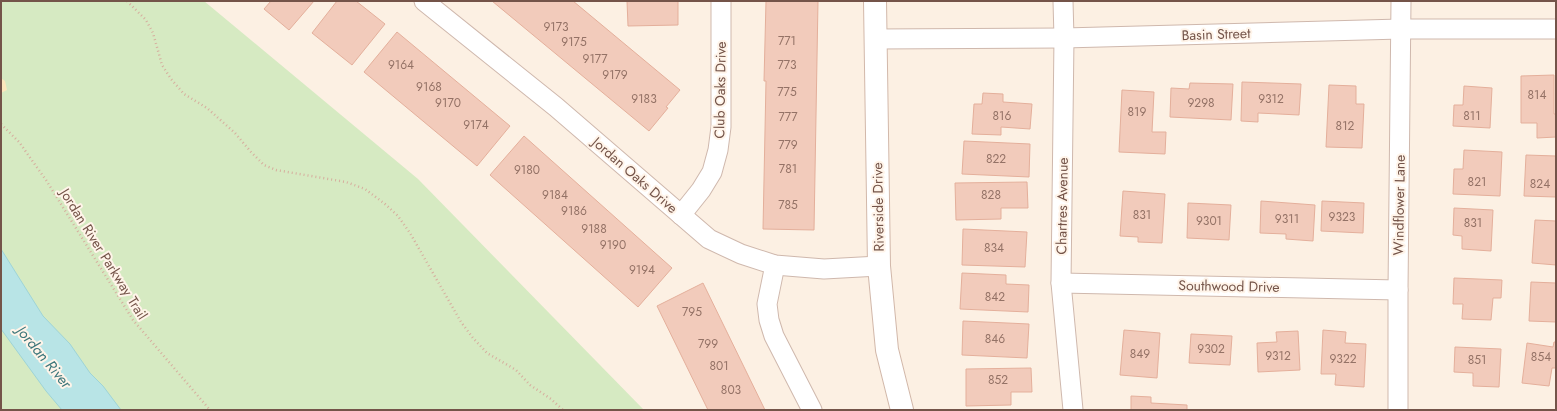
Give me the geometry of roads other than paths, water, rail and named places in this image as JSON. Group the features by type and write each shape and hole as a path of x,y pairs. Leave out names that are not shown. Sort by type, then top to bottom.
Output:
{"street":[{"name":"Jordan Oaks Drive","path":"424,1 556,107 709,239 741,254 775,265 824,268 879,266"},
{"name":"Club Oaks Drive","path":"681,216 701,190 712,172 718,150 721,127 721,1"},
{"name":"Riverside Drive","path":"876,1 879,266 887,350 902,410"},
{"name":"Chartres Avenue","path":"1063,1 1064,38 1061,283 1073,410"},
{"name":"Windflower Lane","path":"1398,410 1401,1"},
{"name":"Basin Street","path":"876,39 1064,38 1401,29 1556,29"},
{"path":"775,265 767,304 769,320 774,336 812,410"},
{"name":"Southwood Drive","path":"1061,283 1398,290"}],"water":[{"name":"Jordan River","path":"1,249 43,316 70,344 90,373 103,386 121,410 62,410 46,391 1,329"}]}
